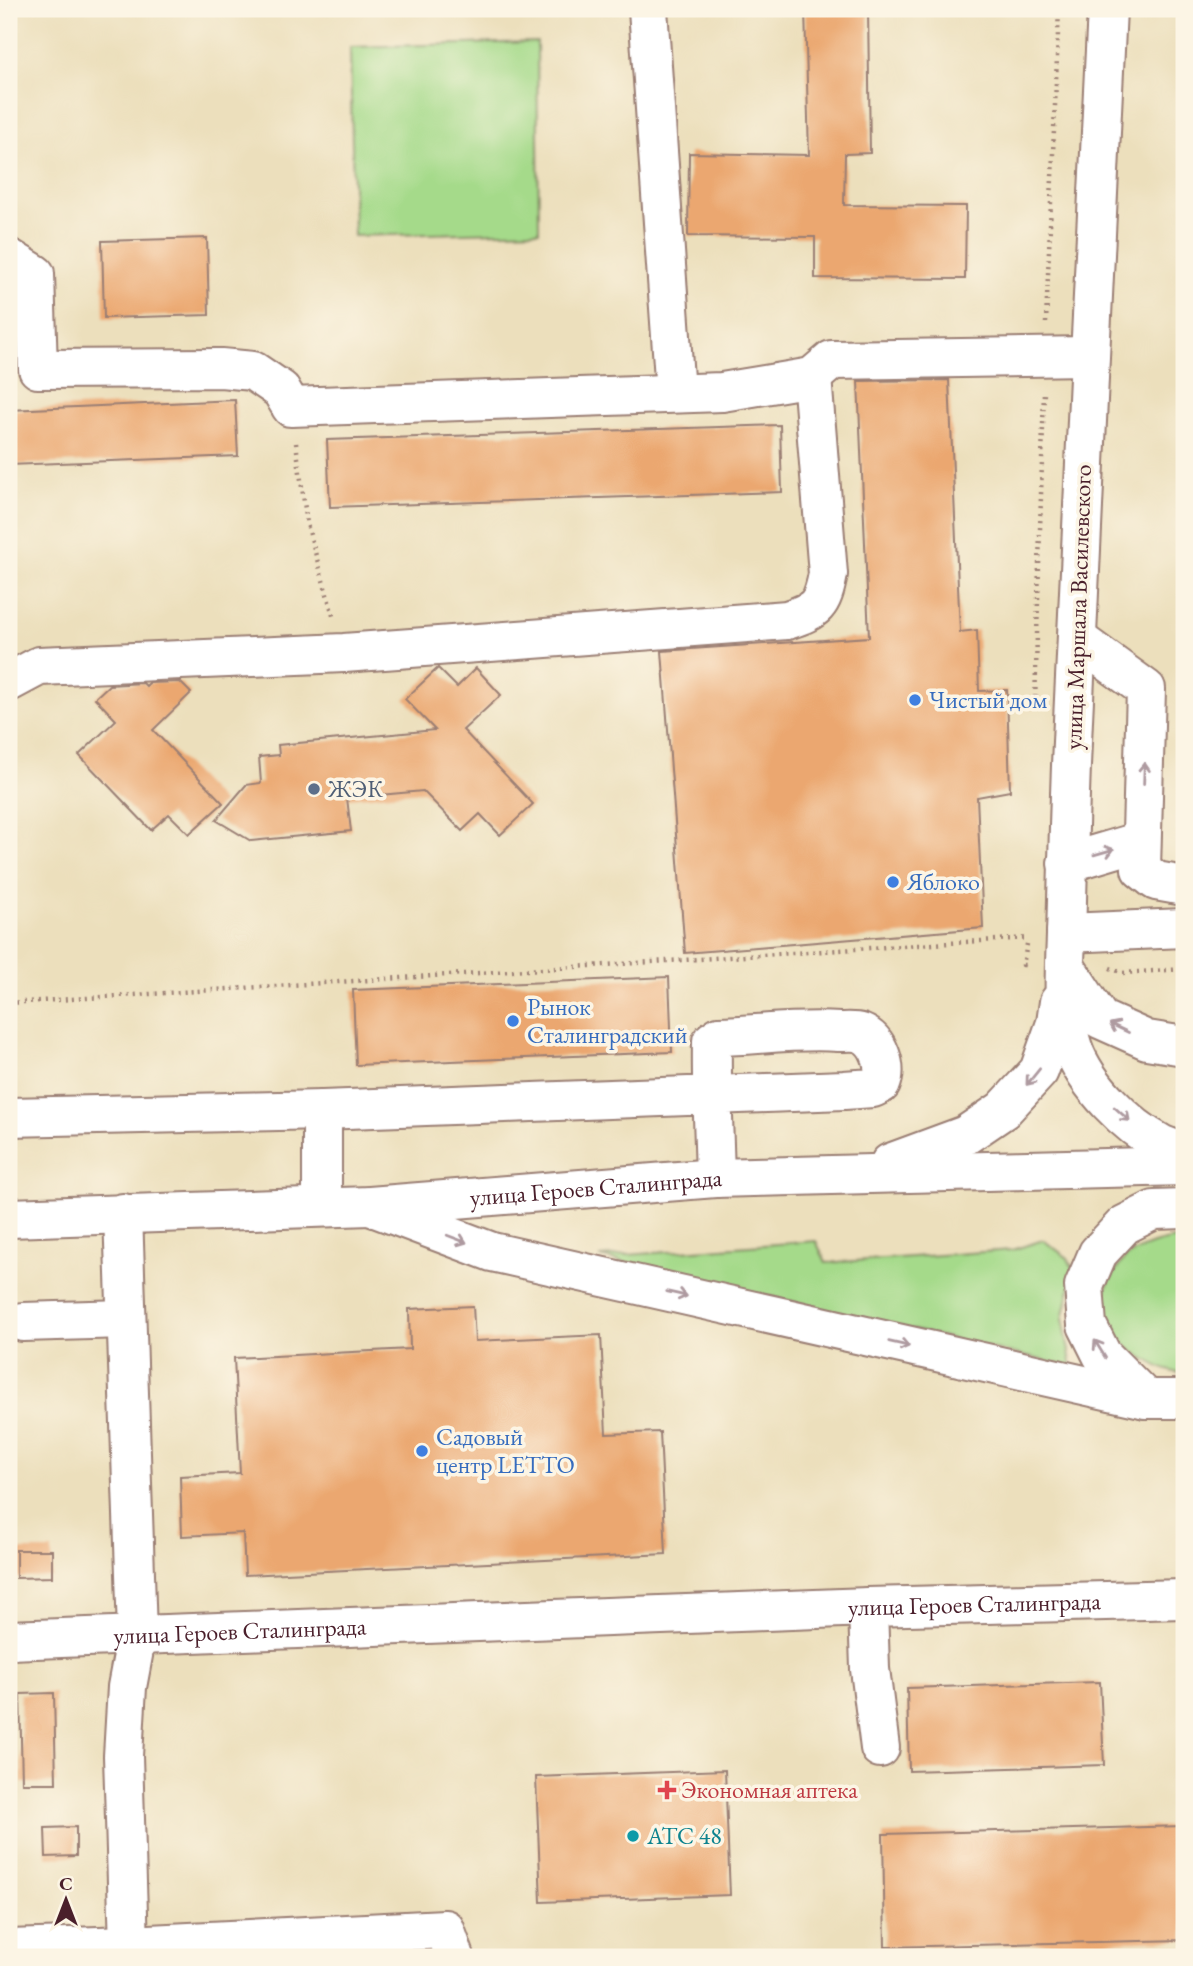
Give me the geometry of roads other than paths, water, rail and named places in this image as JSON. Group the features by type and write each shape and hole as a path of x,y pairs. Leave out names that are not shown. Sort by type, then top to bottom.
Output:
{"street":[{"path":"648,9 675,393"},
{"name":"улица Маршала Василевского","path":"1107,9 1088,356 1067,863 1067,1020 1073,1047 1083,1071 1121,1115 1162,1145 1184,1152"},
{"path":"9,258 35,274 38,369 221,368 253,371 281,390 291,407 722,392 812,377 832,360 1088,356"},
{"path":"9,682 39,666 344,653 786,621 809,613 824,597 828,574 812,377"},
{"path":"1077,639 1146,689 1141,869 1156,881 1184,886"},
{"path":"1067,863 1141,841"},
{"path":"1066,949 1184,928"},
{"path":"1066,949 1100,1019 1147,1040 1184,1046"},
{"path":"849,1175 901,1160 966,1135 1003,1110 1039,1071 1056,1023 1066,949"},
{"path":"9,1117 322,1110 713,1094 715,1178"},
{"path":"322,1110 322,1207"},
{"name":"улица Героев Сталинграда","path":"9,1218 370,1206 715,1178 1184,1166"},
{"path":"370,1206 492,1252 1146,1399 1184,1399"},
{"path":"1146,1399 1102,1355 1087,1325 1084,1286 1098,1254 1124,1225 1154,1210 1184,1209"},
{"path":"123,1213 137,1634 127,1687 123,1756 129,1945"},
{"path":"23,1322 125,1319"},
{"name":"улица Героев Сталинграда","path":"9,1640 868,1607 1184,1599"},
{"path":"868,1607 870,1669 880,1748"},
{"path":"9,1950 445,1929 455,1957"}],"place":[{"name":"Чистый дом","path":"915,700"},
{"name":"ЖЭК","path":"314,789"},
{"name":"Яблоко","path":"893,882"},
{"name":"Рынок Сталинградский","path":"513,1021"},
{"name":"Садовый центр LETTO","path":"422,1451"},
{"name":"Экономная аптека","path":"667,1790"},
{"name":"АТС 48","path":"633,1836"}]}
